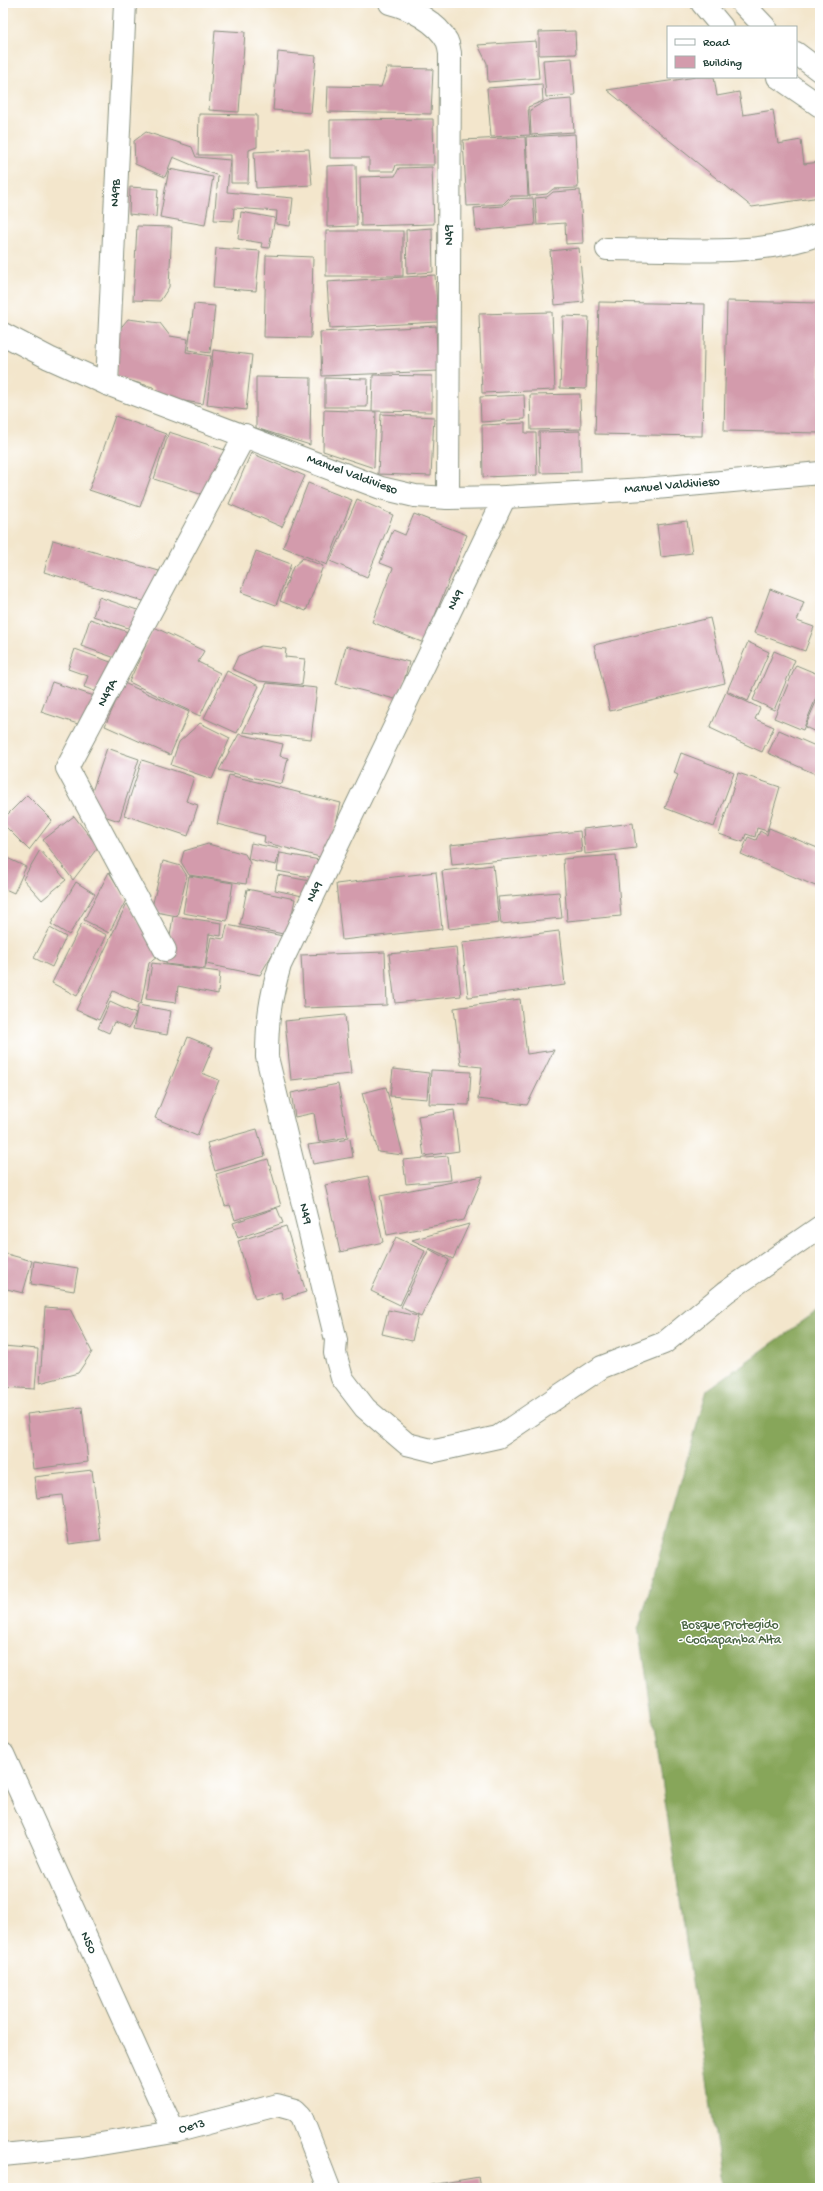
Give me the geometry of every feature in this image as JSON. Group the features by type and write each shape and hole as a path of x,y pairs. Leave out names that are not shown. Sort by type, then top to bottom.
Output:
{"street":[{"name":"N49B","path":"107,384 125,3"},
{"name":"N49","path":"390,3 419,15 431,24 447,41 450,53 448,498"},
{"path":"702,3 721,26"},
{"path":"742,3 764,26"},
{"path":"797,54 820,71"},
{"path":"779,78 820,106"},
{"path":"607,249 738,250 782,245 820,234"},
{"name":"Manuel Valdivieso","path":"3,334 49,358 107,384 245,435 381,488 415,496 448,498 505,497 645,489 820,473"},
{"name":"N49A","path":"165,950 68,768 245,435"},
{"name":"N49","path":"505,497 280,965 271,994 267,1029 267,1057 336,1340 335,1353 342,1378 365,1408 407,1444 435,1451 498,1437 602,1367 664,1344 726,1292 820,1227"},
{"name":"N50","path":"5,1762 174,2132"},
{"name":"Oe13","path":"3,2155 82,2147 174,2132 277,2105 294,2110 301,2116 329,2188"}],"green space":[{"name":"Bosque Protegido - Cochapamba Alta","path":"820,1309 820,2188 723,2188 639,1627 707,1390"}],"building":[{"path":"215,30 245,32 239,112 209,110"},
{"path":"575,31 576,54 539,55 539,32"},
{"path":"536,41 539,78 488,82 487,63 478,45"},
{"path":"278,52 316,56 311,113 273,110"},
{"path":"572,58 575,95 546,97 543,60"},
{"path":"387,68 433,69 431,114 327,112 328,86 381,87"},
{"path":"689,78 714,78 717,96 739,92 743,115 773,110 778,144 801,140 804,164 820,162 820,197 752,207 607,90"},
{"path":"542,84 543,101 528,107 530,135 491,137 487,88"},
{"path":"572,99 574,132 531,135 530,110 546,101"},
{"path":"199,114 257,115 257,147 249,150 248,183 231,183 231,155 198,155"},
{"path":"433,119 434,165 396,165 394,171 369,171 369,158 330,158 330,120"},
{"path":"146,132 192,147 196,157 230,160 227,192 293,198 290,226 276,224 277,211 234,208 233,221 214,220 218,176 173,157 165,177 135,164 134,141"},
{"path":"575,134 578,188 553,189 547,194 529,196 526,137"},
{"path":"525,137 528,196 511,196 503,204 467,206 463,140"},
{"path":"309,149 312,185 256,188 254,152"},
{"path":"356,165 357,226 327,227 327,166"},
{"path":"432,167 434,224 361,226 360,177 395,176 399,168"},
{"path":"169,169 213,177 205,225 160,217"},
{"path":"130,187 158,189 156,217 129,214"},
{"path":"580,190 583,243 566,244 565,223 537,225 535,198 547,197 553,192"},
{"path":"533,198 535,225 476,231 474,208 503,206 511,199"},
{"path":"241,212 275,218 269,248 261,247 262,243 238,239"},
{"path":"137,226 172,227 169,287 160,301 133,300"},
{"path":"432,228 433,272 407,274 406,230"},
{"path":"326,231 403,231 403,276 326,276"},
{"path":"216,248 260,251 256,291 213,288"},
{"path":"579,248 584,302 555,305 550,251"},
{"path":"266,255 313,257 311,338 264,337"},
{"path":"435,275 438,322 330,328 327,282"},
{"path":"727,301 820,303 820,433 724,431"},
{"path":"599,302 705,304 702,436 595,434"},
{"path":"194,304 215,306 210,353 188,350"},
{"path":"552,312 555,390 482,393 479,314"},
{"path":"563,316 589,317 586,389 560,388"},
{"path":"128,319 160,323 170,336 188,339 186,352 211,356 203,404 158,397 153,387 116,377 117,332"},
{"path":"436,326 438,371 322,376 320,332"},
{"path":"213,350 252,355 246,410 207,405"},
{"path":"373,375 432,376 432,412 372,411"},
{"path":"256,377 311,378 310,445 256,428"},
{"path":"325,378 368,379 367,407 325,407"},
{"path":"580,394 581,429 531,430 530,395"},
{"path":"524,395 525,419 481,422 480,397"},
{"path":"324,410 376,412 374,468 323,451"},
{"path":"381,414 434,417 431,476 378,474"},
{"path":"115,416 166,434 140,507 89,490"},
{"path":"525,423 525,433 536,433 537,475 483,477 482,425"},
{"path":"580,431 581,472 540,473 539,432"},
{"path":"169,432 225,450 209,497 154,479"},
{"path":"251,453 305,476 282,527 229,504"},
{"path":"308,483 352,500 327,565 283,547"},
{"path":"357,499 393,515 367,577 330,561"},
{"path":"414,514 467,535 424,643 372,622 393,568 380,563 393,530 405,535"},
{"path":"687,521 692,553 661,557 657,525"},
{"path":"53,540 159,571 150,603 44,572"},
{"path":"256,551 291,564 276,605 241,592"},
{"path":"303,558 323,566 306,611 280,601 293,567"},
{"path":"770,589 804,602 797,621 814,627 805,651 754,633"},
{"path":"99,597 143,612 137,631 93,616"},
{"path":"710,618 725,683 610,711 594,645"},
{"path":"90,619 134,634 124,661 81,646"},
{"path":"154,627 204,651 198,662 220,673 200,716 129,682"},
{"path":"748,642 769,652 748,701 727,691"},
{"path":"261,646 286,649 285,657 305,659 302,685 259,681 232,669 238,656"},
{"path":"346,646 409,662 399,700 336,684"},
{"path":"75,649 116,664 105,695 84,687 88,676 68,669"},
{"path":"774,651 795,660 774,710 753,700"},
{"path":"796,665 820,675 820,688 803,730 774,718"},
{"path":"227,671 259,686 237,733 204,718"},
{"path":"52,682 97,697 87,727 41,712"},
{"path":"124,683 189,712 170,755 105,726"},
{"path":"267,683 317,688 311,739 243,732"},
{"path":"726,692 760,708 755,719 774,727 762,752 710,728"},
{"path":"820,693 820,734 805,727"},
{"path":"200,723 230,738 212,779 171,765 179,742"},
{"path":"779,730 820,748 820,776 768,753"},
{"path":"239,734 283,744 280,756 288,758 282,784 219,770"},
{"path":"107,748 139,759 119,821 92,812 88,803"},
{"path":"681,753 734,773 714,827 665,808 678,775 674,773"},
{"path":"142,760 194,777 186,801 198,805 188,836 124,815"},
{"path":"738,773 780,787 767,831 757,828 755,837 746,834 743,842 719,834"},
{"path":"229,775 341,803 327,859 264,842 265,836 217,824"},
{"path":"27,795 52,820 29,850 3,824 3,819"},
{"path":"74,816 98,847 73,880 43,840"},
{"path":"633,823 636,848 585,854 583,829"},
{"path":"769,828 820,849 820,888 741,854 748,837 756,840 760,831 767,835"},
{"path":"580,831 582,852 452,865 450,845"},
{"path":"251,843 280,849 276,865 248,859"},
{"path":"208,844 245,854 250,863 246,884 189,875 181,862 184,851"},
{"path":"40,850 66,880 42,900 23,879"},
{"path":"280,853 320,860 310,877 277,871"},
{"path":"616,855 621,916 567,921 563,859"},
{"path":"3,856 26,867 14,893 3,888"},
{"path":"163,861 181,866 187,876 177,916 151,911"},
{"path":"493,865 499,923 449,929 442,871"},
{"path":"109,872 126,900 109,933 84,920"},
{"path":"436,872 442,929 342,940 336,884"},
{"path":"278,875 310,881 307,897 275,890"},
{"path":"189,876 233,883 227,921 183,913"},
{"path":"76,882 95,894 69,935 51,924"},
{"path":"247,889 295,899 288,935 240,925"},
{"path":"559,892 562,918 501,924 498,897"},
{"path":"127,903 160,955 149,963 141,1004 113,991 99,1020 76,1010"},
{"path":"173,916 222,923 221,936 209,934 205,969 166,964"},
{"path":"82,923 107,935 77,996 52,983"},
{"path":"227,925 283,936 260,975 206,964 211,937 224,939"},
{"path":"50,928 66,937 52,967 34,958"},
{"path":"559,931 565,985 468,997 462,943"},
{"path":"456,947 461,996 395,1003 389,954"},
{"path":"385,952 387,1005 304,1008 301,955"},
{"path":"152,963 220,972 218,994 178,986 176,1003 146,999"},
{"path":"520,999 527,1054 554,1050 527,1105 478,1099 482,1067 461,1065 454,1008"},
{"path":"110,1002 136,1014 129,1028 114,1022 109,1033 98,1028"},
{"path":"138,1005 171,1011 167,1035 133,1029"},
{"path":"345,1015 351,1074 291,1080 285,1021"},
{"path":"188,1037 213,1047 202,1073 219,1080 197,1136 155,1118"},
{"path":"393,1069 429,1073 427,1099 390,1096"},
{"path":"431,1070 471,1072 469,1105 429,1104"},
{"path":"338,1084 348,1137 319,1142 314,1113 295,1117 291,1093"},
{"path":"386,1087 403,1155 378,1152 362,1093"},
{"path":"454,1110 459,1151 424,1156 418,1116"},
{"path":"257,1129 265,1156 215,1171 207,1143"},
{"path":"350,1139 353,1157 313,1164 308,1145"},
{"path":"448,1156 451,1180 406,1184 403,1160"},
{"path":"268,1159 281,1206 235,1220 230,1205 225,1206 216,1174"},
{"path":"368,1176 383,1242 340,1252 325,1185"},
{"path":"483,1176 464,1220 387,1235 380,1196"},
{"path":"277,1208 283,1223 238,1238 233,1223"},
{"path":"469,1224 453,1259 412,1240"},
{"path":"286,1226 306,1292 283,1299 281,1292 255,1299 238,1241"},
{"path":"396,1237 425,1251 400,1305 371,1291"},
{"path":"429,1249 449,1260 421,1317 401,1307"},
{"path":"3,1253 32,1261 23,1293 3,1288"},
{"path":"34,1261 78,1268 74,1291 31,1284"},
{"path":"45,1307 70,1309 92,1352 78,1373 40,1383"},
{"path":"388,1310 418,1316 412,1341 382,1334"},
{"path":"3,1346 38,1349 35,1389 3,1387"},
{"path":"82,1407 88,1462 33,1469 27,1414"},
{"path":"92,1470 101,1540 69,1544 62,1495 37,1498 34,1477"},
{"path":"479,2177 481,2188 419,2188 419,2187"}]}
